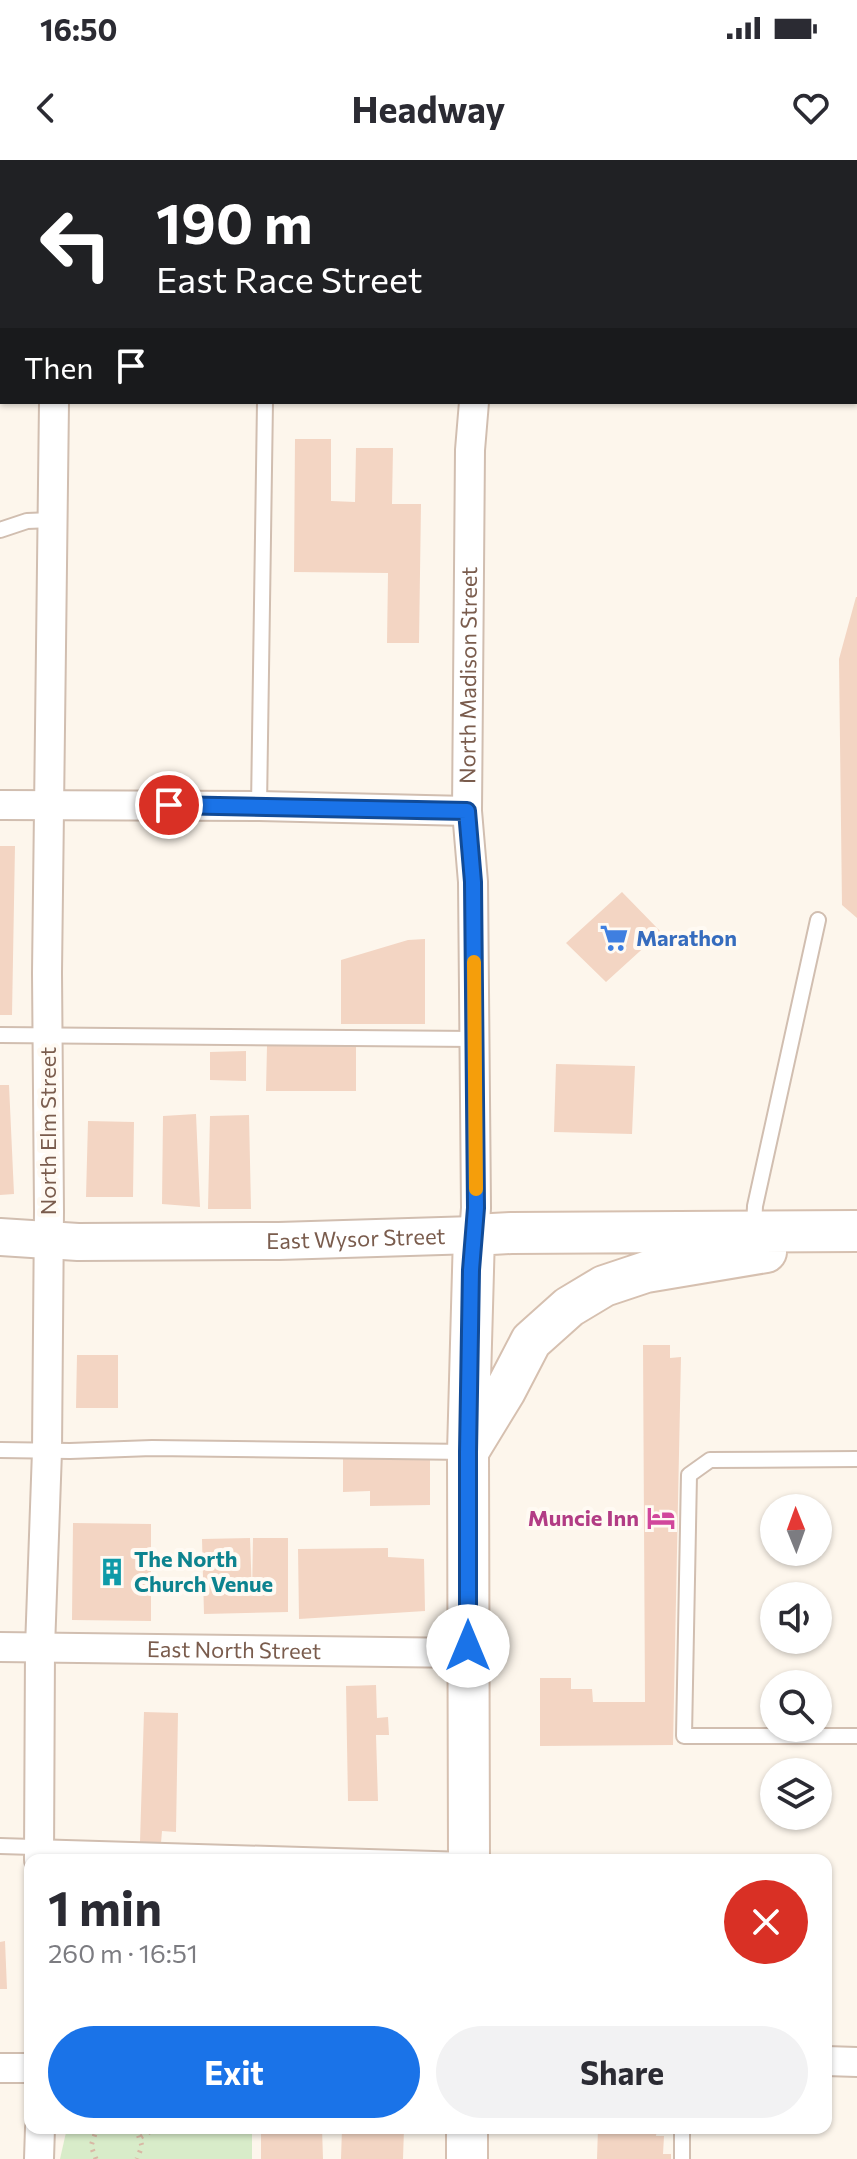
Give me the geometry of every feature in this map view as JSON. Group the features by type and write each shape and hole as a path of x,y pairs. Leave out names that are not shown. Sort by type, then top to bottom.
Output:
{"main road":[{"name":"East Wysor Street","path":"474,1235 844,1232"},
{"path":"468,1452 531,1341 569,1307 604,1286 646,1272 757,1255 844,1232"},
{"name":"North Madison Street","path":"469,1854 468,1452 474,1235"},
{"path":"467,2134 467,2159"}],"street":[{"name":"North Elm Street","path":"39,1853 40,1648 47,1451 54,404"},
{"name":"North Madison Street","path":"474,404 470,450 467,811 473,882 474,1235"},
{"path":"0,805 467,811"},
{"name":"East Wysor Street","path":"0,1237 78,1242 474,1235"},
{"name":"East North Street","path":"0,1647 467,1653"},
{"path":"832,2061 857,2062"},
{"path":"0,2068 24,2068"},
{"path":"39,2159 40,2134"}],"lane":[{"path":"259,806 265,404"},
{"path":"0,530 27,521 52,520"},
{"path":"754,1232 755,1206 818,920"},
{"path":"0,1035 475,1039"},
{"path":"0,1450 152,1448 468,1452"},
{"path":"857,1459 710,1460 689,1475 684,1736 857,1736"},
{"path":"0,1846 39,1853 100,1854"},
{"path":"682,2134 682,2159"}],"path":[{"path":"95,2134 91,2146 96,2159"},
{"path":"137,2159 142,2146 139,2134"},
{"path":"141,2137 146,2134"}],"green space":[{"path":"66,2134 252,2134 252,2159 60,2159"}],"building":[{"path":"295,439 331,439 331,501 355,502 356,448 393,448 392,504 421,504 419,643 387,643 388,573 294,572"},
{"path":"856,597 857,918 842,905 839,659"},
{"path":"0,846 15,846 12,1015 0,1015"},
{"name":"Marathon","path":"622,892 661,932 606,982 566,943"},
{"path":"425,939 425,1024 341,1024 341,960 408,940"},
{"path":"267,1046 356,1046 356,1091 266,1091"},
{"path":"246,1051 246,1081 210,1080 210,1052"},
{"path":"556,1064 635,1066 632,1134 554,1132"},
{"path":"0,1085 9,1085 14,1194 0,1195"},
{"path":"196,1114 200,1207 162,1204 163,1116"},
{"path":"249,1115 251,1209 208,1209 210,1116"},
{"path":"88,1121 134,1122 133,1197 86,1197"},
{"name":"Muncie Inn","path":"643,1345 670,1345 670,1358 681,1357 673,1745 540,1746 540,1678 571,1678 571,1689 592,1689 593,1702 645,1702"},
{"path":"77,1355 118,1355 118,1408 76,1408"},
{"path":"343,1459 430,1459 430,1505 370,1506 370,1491 343,1492"},
{"name":"The North Church Venue","path":"73,1523 151,1524 151,1621 72,1620"},
{"path":"250,1538 252,1594 253,1538 288,1538 288,1612 204,1614 202,1539"},
{"path":"388,1548 388,1557 424,1559 425,1611 299,1619 298,1549"},
{"path":"376,1685 377,1718 388,1717 389,1735 376,1735 378,1801 348,1801 346,1686"},
{"path":"144,1712 178,1713 176,1832 162,1831 161,1843 140,1842"},
{"path":"5,1941 7,1989 0,1989 0,1942"},
{"path":"261,2134 322,2134 323,2159 261,2159"},
{"path":"342,2134 404,2134 403,2159 341,2159"},
{"path":"598,2134 664,2136 663,2154 671,2154 671,2159 597,2159"}],"slow traffic":[{"path":"474,962 476,1189"}],"place":[{"name":"Marathon","path":"614,938"},
{"name":"Muncie Inn","path":"661,1518"},
{"name":"The North Church Venue","path":"112,1572"}],"route":[{"path":"169,805 467,811 473,882 476,1208 471,1270 468,1646"}]}
